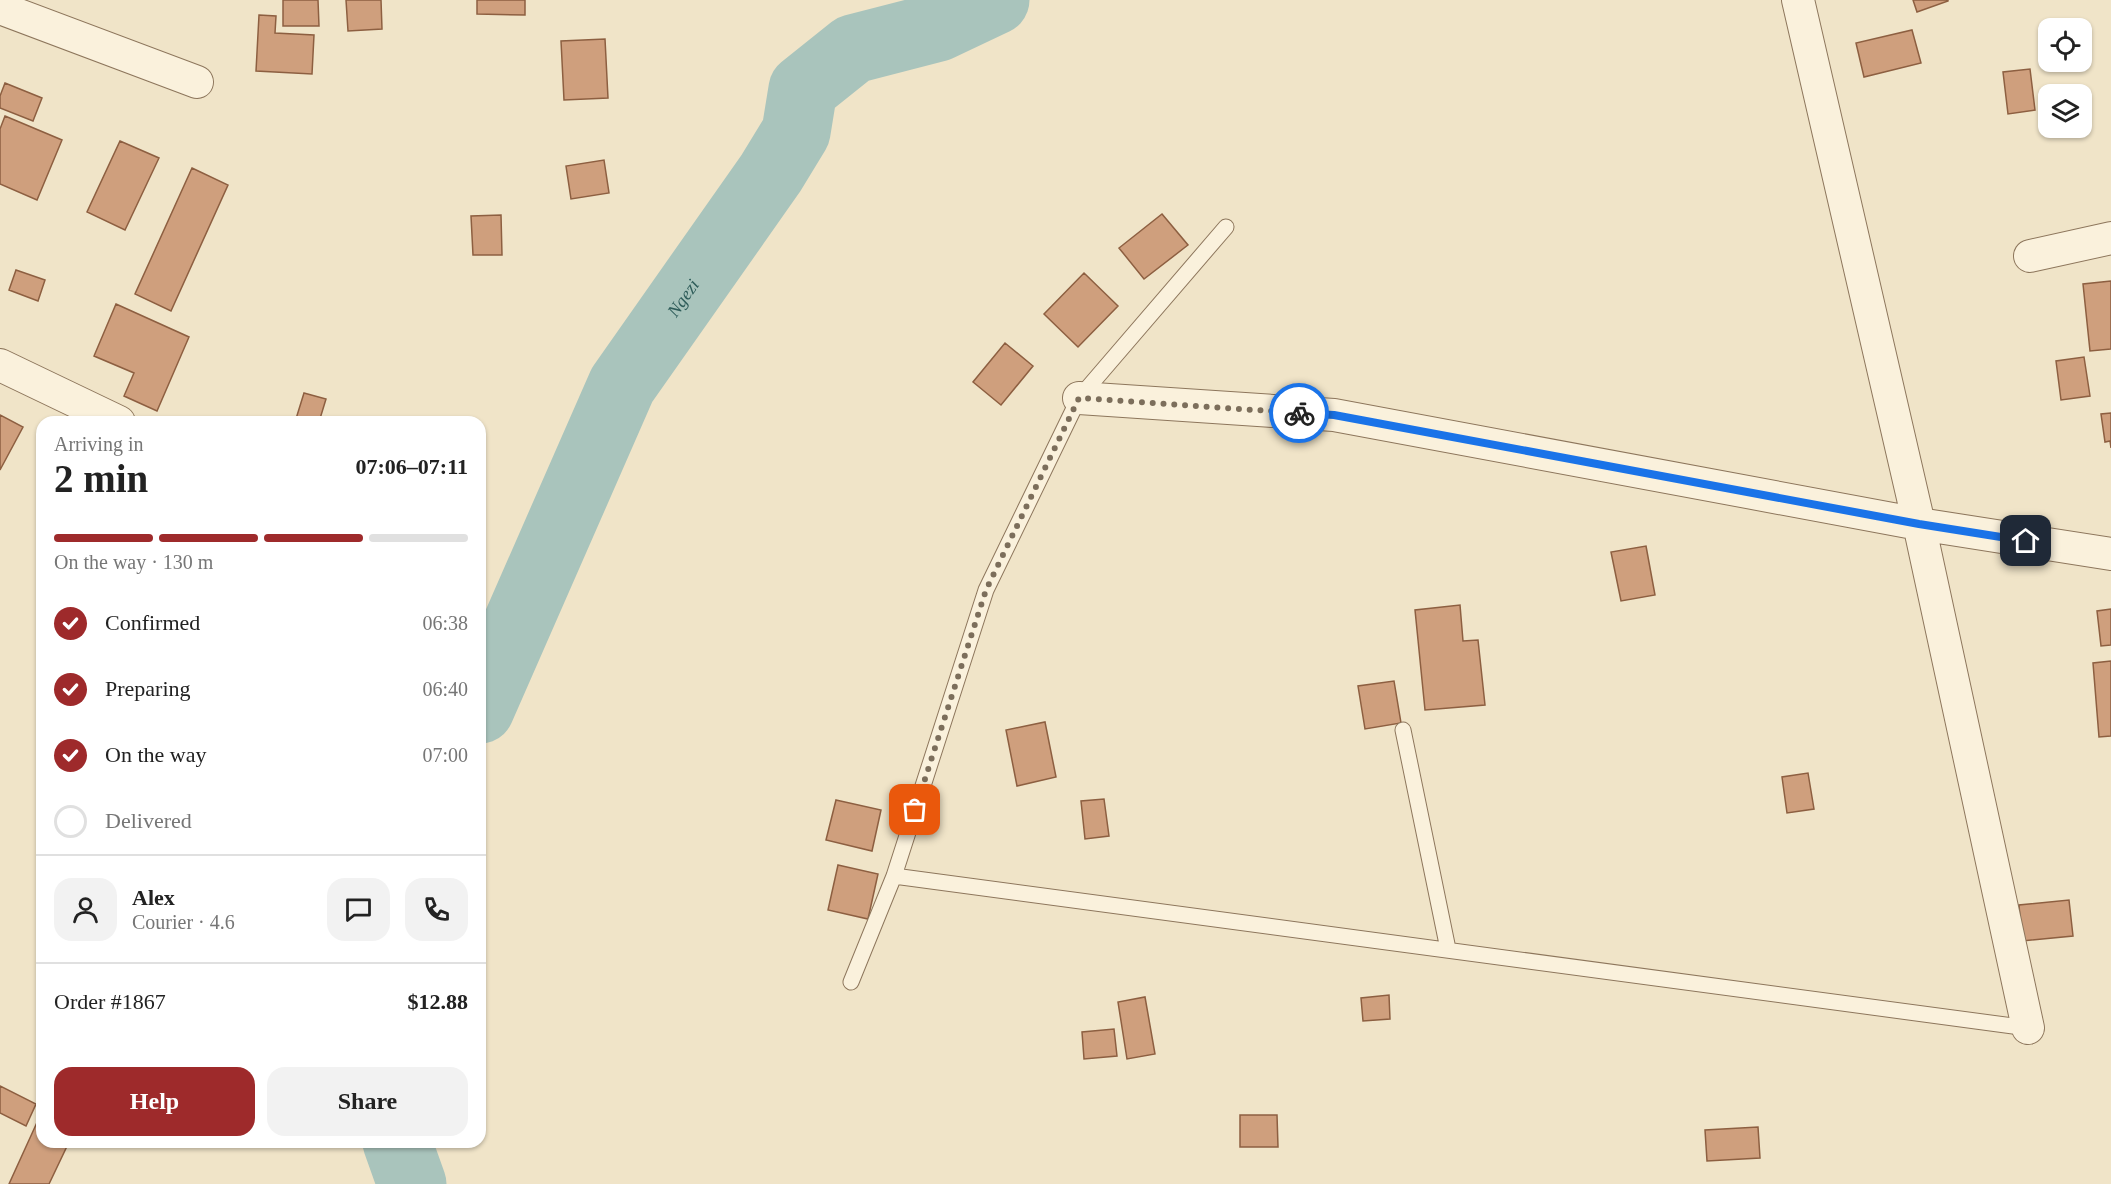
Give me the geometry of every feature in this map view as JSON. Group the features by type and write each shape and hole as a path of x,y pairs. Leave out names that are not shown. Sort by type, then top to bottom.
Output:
{"street":[{"path":"1798,0 1919,524 2028,1028"},
{"path":"0,8 197,82"},
{"path":"2030,256 2111,238"},
{"path":"0,365 106,416"},
{"path":"1079,398 1334,415 1919,524 2111,554"}],"lane":[{"path":"851,982 894,876 986,590 1079,398 1226,226"},
{"path":"1403,730 1448,949"},
{"path":"894,876 2028,1028"}],"building":[{"path":"283,0 318,0 319,26 283,26"},
{"path":"346,0 381,0 382,29 348,31"},
{"path":"477,0 525,0 525,15 477,14"},
{"path":"1913,0 1948,0 1948,1 1917,12"},
{"path":"259,15 276,16 275,33 314,35 312,74 256,71"},
{"path":"1912,30 1921,63 1864,77 1856,43"},
{"path":"605,39 608,98 564,100 561,41"},
{"path":"2030,69 2035,110 2008,114 2003,72"},
{"path":"5,83 42,98 33,121 0,108 0,96"},
{"path":"5,116 62,140 37,200 0,184 0,129"},
{"path":"120,141 159,158 125,230 87,212"},
{"path":"604,160 609,193 571,199 566,166"},
{"path":"192,168 228,185 171,311 135,294"},
{"path":"1162,214 1188,245 1144,279 1119,248"},
{"path":"501,215 502,255 473,255 471,216"},
{"path":"16,270 45,280 38,301 9,290"},
{"path":"1084,273 1118,306 1078,347 1044,314"},
{"path":"2111,281 2111,349 2090,351 2083,284"},
{"path":"116,304 189,337 157,411 124,396 134,373 94,356"},
{"path":"1005,343 1033,366 1001,405 973,382"},
{"path":"2084,357 2090,396 2061,400 2056,361"},
{"path":"304,393 326,399 321,416 297,416"},
{"path":"2111,413 2111,448 2110,441 2105,442 2101,414"},
{"path":"0,415 23,427 0,470"},
{"path":"1646,546 1655,595 1621,601 1611,552"},
{"path":"1460,605 1463,641 1478,640 1485,705 1425,710 1415,610"},
{"path":"2111,609 2111,645 2101,646 2097,611"},
{"path":"2111,661 2111,736 2099,737 2093,663"},
{"path":"1394,681 1401,723 1365,729 1358,686"},
{"path":"1045,722 1056,777 1017,786 1006,730"},
{"path":"1808,773 1814,809 1787,813 1782,777"},
{"path":"1104,799 1109,836 1085,839 1081,801"},
{"path":"836,800 881,810 872,851 826,840"},
{"path":"838,865 878,874 868,919 828,910"},
{"path":"2069,900 2073,936 2022,941 2019,905"},
{"path":"1389,995 1390,1019 1363,1021 1361,998"},
{"path":"1145,997 1155,1054 1127,1059 1118,1002"},
{"path":"1114,1029 1117,1056 1084,1059 1082,1032"},
{"path":"0,1086 36,1104 26,1126 0,1113"},
{"path":"1240,1115 1277,1115 1278,1147 1240,1147"},
{"path":"36,1125 36,1148 66,1148 49,1184 9,1184"},
{"path":"1758,1127 1760,1158 1707,1161 1705,1130"}],"waterway":[{"name":"Ngezi","path":"486,695 622,385 771,173 796,132 803,89 853,49 938,27 995,0"},
{"name":"Ngezi","path":"399,1148 412,1184"}],"way so far":[{"path":"915,810 986,590 1079,398 1299,413"}],"route":[{"path":"1299,413 1334,415 1919,524 2026,541"}]}
